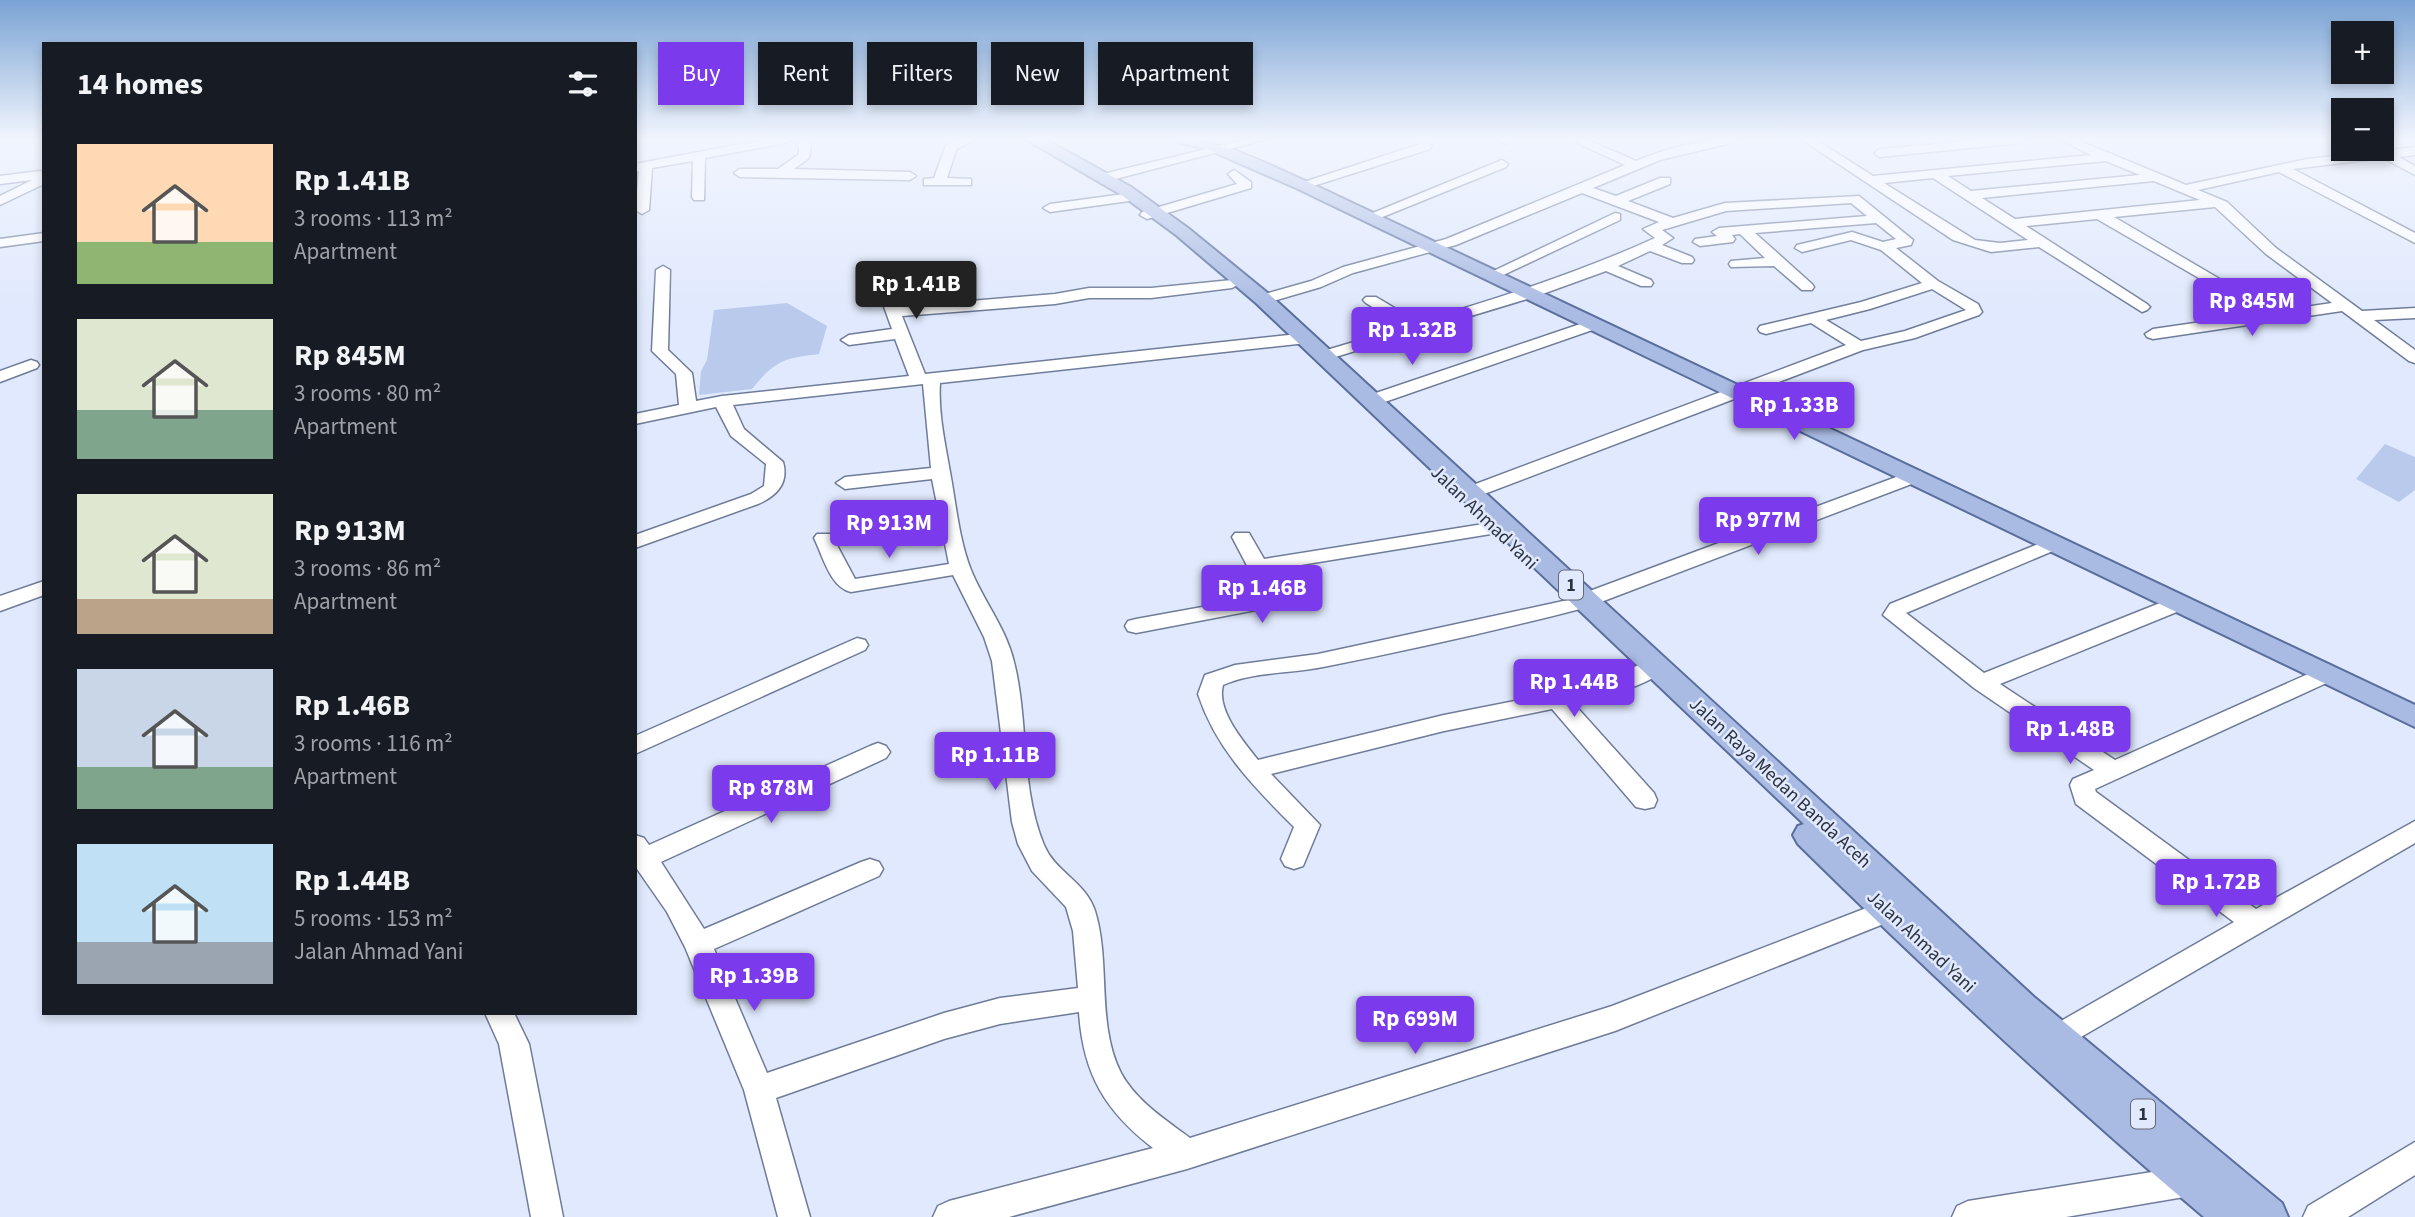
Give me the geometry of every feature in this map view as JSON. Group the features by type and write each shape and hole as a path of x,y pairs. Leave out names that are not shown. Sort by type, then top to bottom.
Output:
{"main road":[{"name":"Jalan Ahmad Yani","path":"1127,196 1152,213 1232,284 1309,344 1496,528 1580,602 1650,670 1887,911 2047,1043 2190,1181 2235,1217"},
{"path":"1325,196 2415,717"},
{"name":"1","path":"1152,213 1263,299 1472,492 1580,602"},
{"name":"Jalan Raya Medan Banda Aceh","path":"1650,670 1846,846 2047,1043 2268,1217"}],"street":[{"path":"642,196 642,210"},
{"path":"1050,208 1090,196"},
{"path":"1152,213 1210,196"},
{"path":"1370,217 1423,196"},
{"path":"1263,299 1316,284 1348,270 1433,248 1558,196"},
{"path":"1603,196 1672,222"},
{"path":"1618,201 1630,196"},
{"path":"637,419 722,401 925,378 1309,344 1415,327 1532,293 1606,266 1666,238 1648,230 1725,207 1898,196 1958,237 1978,247 1989,250 2043,242"},
{"path":"1970,196 2141,307"},
{"path":"2203,196 2217,202 2271,251 2415,358"},
{"path":"2333,196 2415,239"},
{"path":"1854,199 1907,241 1885,246"},
{"path":"2015,223 2217,202"},
{"path":"2100,215 2230,291"},
{"path":"1492,275 1615,217"},
{"path":"1700,242 1728,239 1719,232 1879,219"},
{"path":"1743,230 1807,287"},
{"path":"1472,492 1858,346 1909,335 1974,312 1973,307 1933,284 1885,246 1852,236 1802,248"},
{"path":"0,243 42,237"},
{"path":"1651,246 1687,260"},
{"path":"1736,264 1778,261"},
{"path":"1606,266 1646,283"},
{"path":"663,270 660,351 684,373 688,406"},
{"path":"880,275 901,333 925,378 931,396 941,472 960,568 988,621 1004,663 1018,791 1031,843 1038,860 1051,876 1075,896 1081,908 1086,928 1096,1027 1110,1081 1124,1103 1187,1154"},
{"path":"894,312 1055,299 1090,293 1151,293 1232,284"},
{"path":"1766,329 1865,306 1933,284"},
{"path":"1371,300 1415,327"},
{"path":"2153,334 2352,311 2415,313"},
{"path":"1813,318 1858,346"},
{"path":"1373,400 1595,324"},
{"path":"849,340 901,333"},
{"path":"0,377 31,365"},
{"path":"637,541 669,527 744,503 768,492 774,486 774,462 737,432 722,401"},
{"path":"845,483 941,472"},
{"path":"1294,859 1307,825 1252,769 1212,707 1209,694 1213,680 1229,674 1284,667 1438,637 1580,602 1915,476"},
{"path":"1258,566 1496,528"},
{"path":"1136,626 1270,601 1273,596 1242,537"},
{"path":"824,538 844,580 852,586 960,568"},
{"path":"2053,544 1972,576 1895,613 1896,619 1982,683 2112,769"},
{"path":"0,604 42,588"},
{"path":"1982,683 2177,604"},
{"path":"637,745 857,645"},
{"path":"1252,769 1472,717 1557,700 1650,670"},
{"path":"2256,924 2085,797 2082,785 2112,769 2325,675"},
{"path":"1557,700 1645,800"},
{"path":"794,1217 759,1090 698,944 676,904 640,851 878,752"},
{"path":"2047,1043 2415,831"},
{"path":"698,944 870,869"},
{"path":"949,1217 1187,1154 1615,1018 1887,911"},
{"path":"759,1090 944,1026 1000,1011 1093,998"},
{"path":"500,1015 514,1044 547,1217"},
{"path":"2319,1217 2415,1157"},
{"path":"1968,1217 2190,1181"}],"shaded area":[{"path":"787,303 827,326 819,354 781,362 767,372 752,389 699,395 701,371 707,360 714,310"},
{"path":"2385,444 2415,457 2415,490 2399,502 2356,479"}]}
